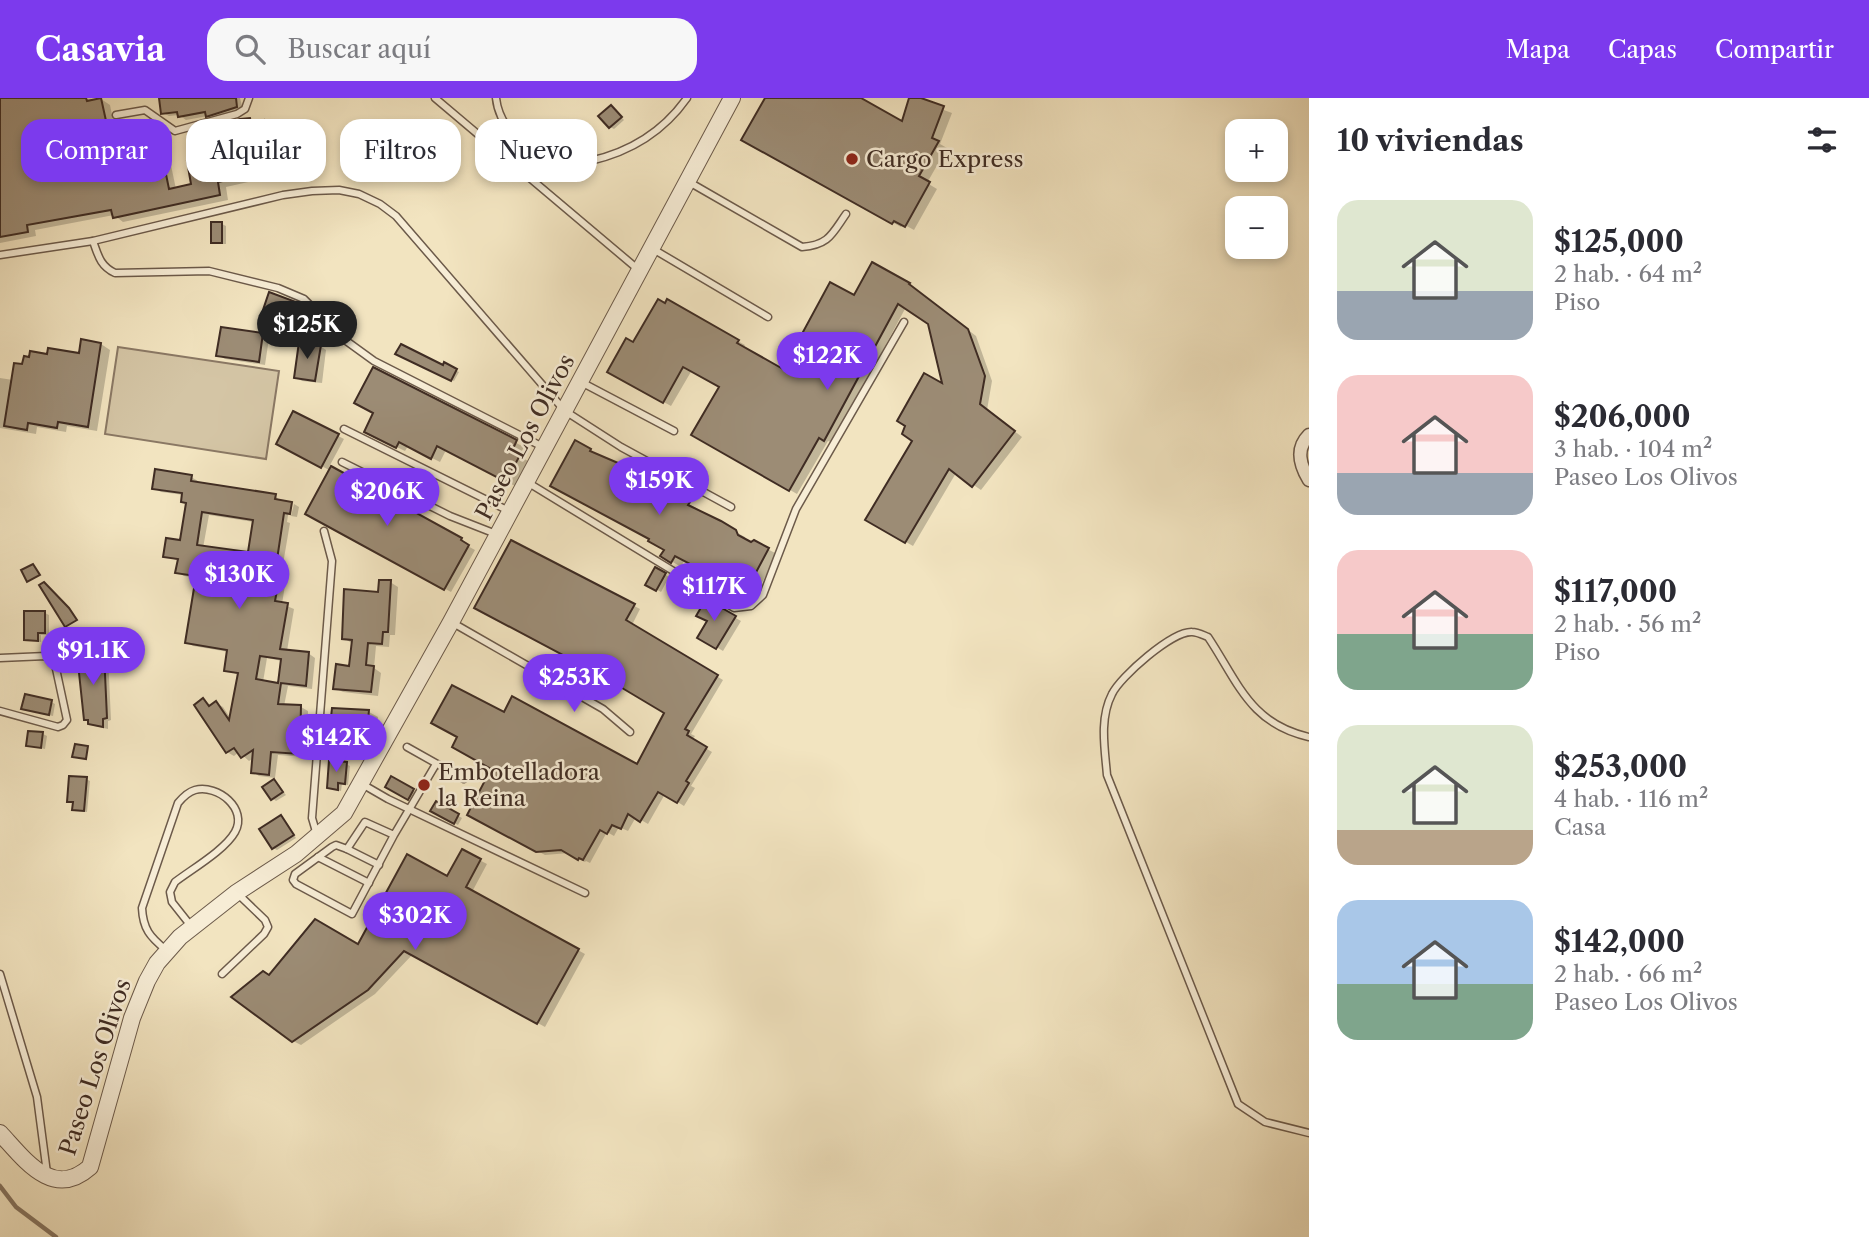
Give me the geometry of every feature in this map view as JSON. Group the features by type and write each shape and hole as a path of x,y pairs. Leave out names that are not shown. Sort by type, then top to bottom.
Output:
{"street":[{"name":"Paseo Los Olivos","path":"0,1133 36,1170 47,1177 72,1179 90,1167 139,998 157,963 192,927 236,893 296,854 344,813 511,512 732,98"},
{"path":"1309,435 1304,439 1300,451 1300,465 1309,480"}],"lane":[{"path":"116,115 145,110 175,131 237,114 245,108 249,98"},
{"path":"435,98 640,271"},
{"path":"496,98 498,112 510,133 545,163 567,166 615,155 644,141 678,110 687,98"},
{"path":"688,181 803,247 828,241 846,214"},
{"path":"0,255 93,241 283,195 339,190 359,194 380,204 396,216 565,411 621,447 731,507"},
{"path":"93,241 100,260 107,269 115,273 209,271 278,288 304,299 345,340 374,361 545,448"},
{"path":"652,248 768,317"},
{"path":"527,482 734,608 751,607 762,595 796,509 904,323"},
{"path":"581,382 674,431"},
{"path":"344,429 511,512"},
{"path":"342,462 450,516 498,534"},
{"path":"317,836 312,818 332,561 324,531"},
{"path":"451,622 603,709 630,732"},
{"path":"1309,737 1292,733 1272,723 1254,708 1238,688 1208,637 1193,632 1180,635 1151,653 1129,674 1112,694 1104,728 1107,775 1238,1104 1265,1122 1309,1133"},
{"path":"0,658 46,656 51,659 55,664 66,720 64,725 58,727 0,711"},
{"path":"407,747 464,779"},
{"path":"379,865 336,845 295,874 293,880 348,913 355,911 379,865 394,835 436,764"},
{"path":"361,783 584,893"},
{"path":"168,951 150,938 143,924 142,908 178,803 186,794 196,789 218,792 229,799 239,819 229,840 175,882 170,892 172,902 192,927"},
{"path":"347,849 365,822 394,835"},
{"path":"318,857 369,883"},
{"path":"222,974 268,928 265,920 236,893"},
{"path":"0,974 37,1097 47,1177"}],"shaded area":[{"path":"118,347 279,371 266,459 105,434"}],"building":[{"path":"0,98 86,98 87,101 101,98 106,119 21,119 21,182 168,182 169,189 191,182 218,182 220,195 113,218 111,210 27,225 28,232 0,237"},
{"path":"159,98 236,98 237,107 206,117 205,112 178,117 177,112 161,114"},
{"name":"Cargo Express","path":"765,98 861,98 902,121 909,98 921,98 944,106 932,138 939,141 919,176 930,182 905,227 894,221 892,224 741,140"},
{"path":"611,105 622,117 609,128 598,116"},
{"path":"211,222 222,222 222,243 211,243"},
{"path":"872,262 910,283 968,329 985,376 980,404 1015,431 972,487 949,469 905,543 865,520 912,441 902,434 905,426 897,421 924,373 942,383 928,324 898,304 824,441 819,438 789,491 691,435 719,387 683,367 663,403 607,372 626,338 633,342 658,299 665,303 667,299 783,369 830,282 854,295"},
{"path":"269,292 296,302 290,320 263,310"},
{"path":"221,327 263,333 259,362 216,356"},
{"path":"81,339 101,343 88,427 58,422 57,428 28,423 27,430 4,426 14,363 22,364 24,356 29,357 30,351 47,354 48,348 79,353"},
{"path":"299,342 321,345 315,381 294,378"},
{"path":"401,344 457,369 451,381 395,354"},
{"path":"373,367 517,440 512,451 520,455 506,482 437,446 431,459 399,442 396,448 364,432 373,413 354,403"},
{"path":"293,411 339,434 321,468 276,444"},
{"path":"575,440 591,449 590,451 625,466 690,502 688,505 736,530 738,535 769,548 745,593 675,556 671,563 660,556 664,550 648,541 649,539 550,486"},
{"path":"331,466 462,538 461,540 469,545 444,590 305,514"},
{"path":"155,469 192,475 191,481 276,494 275,499 292,502 290,514 284,513 275,573 280,574 275,601 288,603 280,649 309,652 306,686 281,683 278,704 301,705 300,754 271,752 269,775 251,773 253,750 241,758 234,748 226,753 194,705 203,698 209,706 216,701 229,720 238,673 224,671 227,650 185,643 196,576 175,573 178,559 163,557 166,538 180,540 186,503 181,502 182,493 152,489","holes":["202,512 253,520 248,552 197,545","260,656 281,659 278,683 256,679"]},
{"path":"511,540 635,604 626,620 718,675 685,729 689,731 687,735 707,747 686,781 689,783 677,803 658,792 640,822 628,814 621,829 612,825 607,834 600,830 583,860 561,850 536,852 467,815 491,769 452,747 457,737 431,723 452,685 504,712 512,696 637,764 664,713 597,673 474,608"},
{"path":"33,564 40,575 27,582 21,570"},
{"path":"655,567 666,573 656,591 645,585"},
{"path":"379,580 391,580 388,632 383,632 382,644 368,643 366,665 374,666 371,692 333,689 336,664 349,666 352,640 342,639 344,589 378,592"},
{"path":"44,582 77,620 65,627 39,585"},
{"path":"706,599 736,616 716,649 697,638 707,621 696,616"},
{"path":"24,611 45,611 45,633 38,633 38,641 24,640"},
{"path":"104,652 107,718 103,719 103,727 88,724 88,720 84,720 77,654"},
{"path":"25,694 52,700 49,715 21,709"},
{"path":"332,708 369,710 366,739 362,739 360,753 342,751 343,738 329,736"},
{"path":"28,731 43,732 41,748 26,746"},
{"path":"75,744 88,746 86,759 72,757"},
{"path":"329,760 347,762 345,784 338,783 338,790 327,788"},
{"path":"69,776 87,777 84,811 72,810 73,802 67,802"},
{"path":"391,776 414,789 408,800 385,787"},
{"path":"274,779 283,792 271,800 262,787"},
{"path":"436,801 459,814 454,824 430,811"},
{"path":"281,815 294,835 272,849 259,829"},
{"path":"462,849 481,859 466,887 579,949 537,1024 404,951 368,990 292,1042 231,997 263,971 269,975 315,919 358,944 407,854 447,876"}],"waterway":[{"path":"0,1186 16,1207 56,1237"}],"place":[{"name":"Cargo Express","path":"852,159"},
{"name":"Embotelladora la Reina","path":"424,785"}]}
